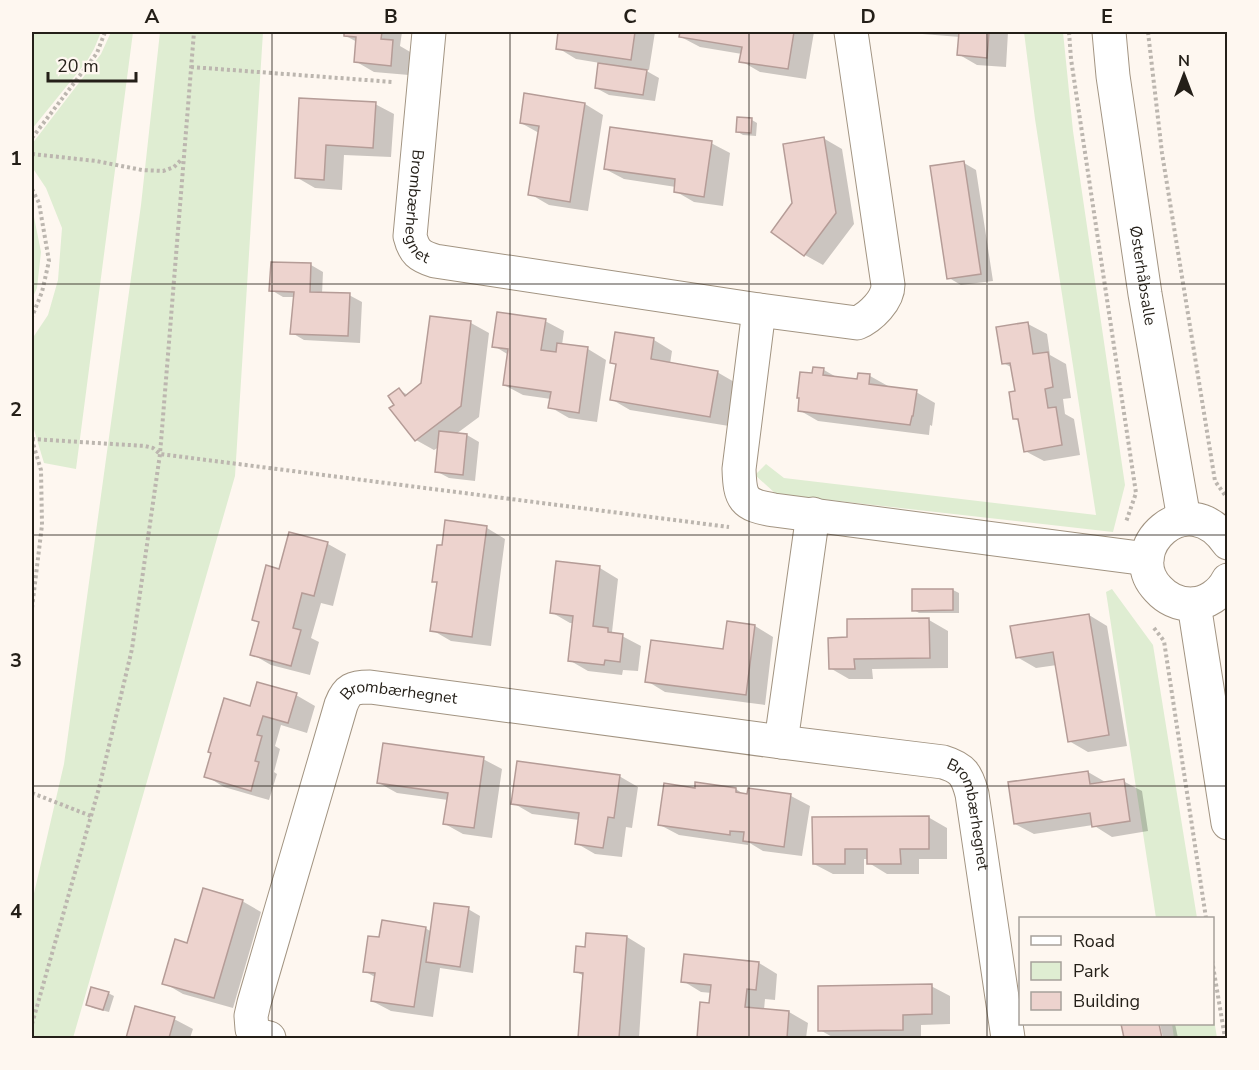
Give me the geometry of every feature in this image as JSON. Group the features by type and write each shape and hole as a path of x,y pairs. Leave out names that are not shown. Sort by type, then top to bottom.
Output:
{"street":[{"name":"Brombærhegnet","path":"429,32 410,236 413,248 423,257 435,261 857,323 865,319 886,297 888,285 851,32"},
{"name":"Østerhåbsalle","path":"1109,32 1113,76 1143,283 1184,519"},
{"path":"759,310 739,469 740,487 746,501 757,507 1134,557 1149,548 1154,537 1162,529 1184,519 1210,524 1221,533 1227,543"},
{"path":"781,742 813,514"},
{"path":"1134,557 1149,574 1155,587 1166,597 1179,603 1194,604 1206,600 1218,594 1227,580"},
{"path":"1194,604 1227,823"},
{"name":"Brombærhegnet","path":"269,1038 261,1036 252,1029 251,1016 254,1003 341,705 351,689 360,687 953,765 963,772 972,794 1008,1038"}],"path":[{"path":"32,138 97,53 105,32"},
{"path":"32,1024 99,788 132,649 160,454 194,32"},
{"path":"1069,32 1071,59 1136,493 1124,530 1134,557"},
{"path":"1148,32 1162,153 1215,481 1227,499"},
{"path":"191,67 423,84"},
{"path":"32,154 163,171 174,167 183,159"},
{"path":"32,189 39,203 50,261 42,292 32,317"},
{"path":"32,608 42,525 40,470 32,439 145,446 153,448 160,454 739,528"},
{"path":"1150,622 1164,641 1206,917"},
{"path":"32,793 91,816"},
{"path":"1214,972 1225,1038"}],"green space":[{"path":"32,32 101,32 87,61 32,129"},
{"path":"111,32 133,32 76,469 44,463 32,423 32,339 48,315 58,280 62,228 46,188 32,167 32,144 101,54"},
{"path":"160,32 263,32 235,476 73,1038 32,1038 32,902 64,764 141,205"},
{"path":"1024,32 1063,32 1073,131 1125,485 1113,532 776,494 755,475 766,464 784,478 1096,515 1035,119"},
{"path":"32,207 41,252 37,288 32,299"},
{"path":"1112,589 1153,645 1197,917 1156,917 1106,592"},
{"path":"1214,1019 1217,1038 1174,1038 1172,1025 1214,1025"}],"building":[{"path":"344,32 382,32 381,39 393,40 391,66 354,62 356,37 344,36"},
{"path":"558,32 635,32 631,60 556,49"},
{"path":"680,32 794,32 788,69 739,62 742,47 679,37"},
{"path":"959,32 989,32 987,58 957,55"},
{"path":"598,63 647,70 643,95 595,88"},
{"path":"524,93 585,103 570,202 528,195 539,126 520,123"},
{"path":"299,98 376,102 373,148 326,145 324,180 295,178"},
{"path":"737,117 752,118 751,133 736,132"},
{"path":"610,127 712,141 704,197 674,192 675,179 604,169"},
{"path":"824,137 836,213 804,256 771,232 792,203 783,144"},
{"path":"964,161 981,274 947,279 930,166"},
{"path":"271,262 311,263 310,292 350,293 348,336 290,334 294,292 269,291"},
{"path":"497,312 546,319 541,350 556,352 557,343 588,347 579,413 548,408 551,392 503,385 508,349 492,347"},
{"path":"430,316 471,321 461,406 415,441 389,408 394,405 388,396 399,388 405,396 421,383"},
{"path":"1028,322 1033,354 1048,352 1053,387 1045,389 1048,408 1056,407 1062,445 1024,452 1018,419 1013,419 1009,392 1015,391 1010,363 1002,364 996,327"},
{"path":"615,332 654,338 651,359 718,371 710,417 610,400 616,364 610,363"},
{"path":"813,367 824,368 823,375 857,379 858,373 870,374 869,384 917,390 910,425 798,411 800,372 812,373"},
{"path":"439,431 467,434 463,475 435,472"},
{"path":"445,520 487,526 472,637 430,631 437,582 432,582 437,545 442,545"},
{"path":"289,532 328,542 314,596 302,593 293,628 301,630 291,666 250,655 259,622 252,620 266,565 279,569"},
{"path":"556,561 600,566 593,626 608,628 608,632 623,634 620,662 605,660 604,665 568,661 573,616 550,613"},
{"path":"912,589 953,589 953,610 912,611"},
{"path":"1089,614 1109,735 1068,742 1053,652 1016,658 1010,626"},
{"path":"929,618 930,658 854,659 855,669 829,669 828,638 847,637 847,619"},
{"path":"727,621 755,625 746,695 645,682 651,640 723,649"},
{"path":"257,682 297,693 288,723 263,716 257,735 262,736 255,761 259,762 251,791 204,777 211,753 208,752 224,698 250,706"},
{"path":"383,743 484,757 474,828 443,824 448,793 377,783"},
{"path":"517,761 620,775 614,818 608,817 603,848 575,844 579,813 511,804"},
{"path":"1088,771 1090,784 1124,779 1130,821 1092,827 1090,813 1014,824 1008,782"},
{"path":"695,782 736,788 736,792 747,794 748,788 791,794 784,847 743,841 744,832 730,831 730,835 658,825 664,783 695,788"},
{"path":"929,816 929,849 900,849 901,864 867,864 867,849 845,849 845,864 813,864 812,817"},
{"path":"203,888 243,900 214,998 162,984 175,939 187,943"},
{"path":"434,903 469,907 460,967 426,962"},
{"path":"382,920 426,927 414,1007 371,1001 375,973 363,972 368,936 379,937"},
{"path":"586,933 627,936 619,1038 578,1038 583,973 574,972 576,946 585,947"},
{"path":"684,954 759,962 756,990 747,989 745,1007 789,1011 787,1038 697,1038 700,1002 709,1003 711,985 681,982"},
{"path":"932,984 932,1014 903,1015 903,1030 818,1031 818,986"},
{"path":"91,987 109,992 103,1010 86,1005"},
{"path":"135,1006 175,1017 169,1038 126,1038"},
{"path":"1121,1025 1159,1025 1162,1038 1124,1038"}]}
